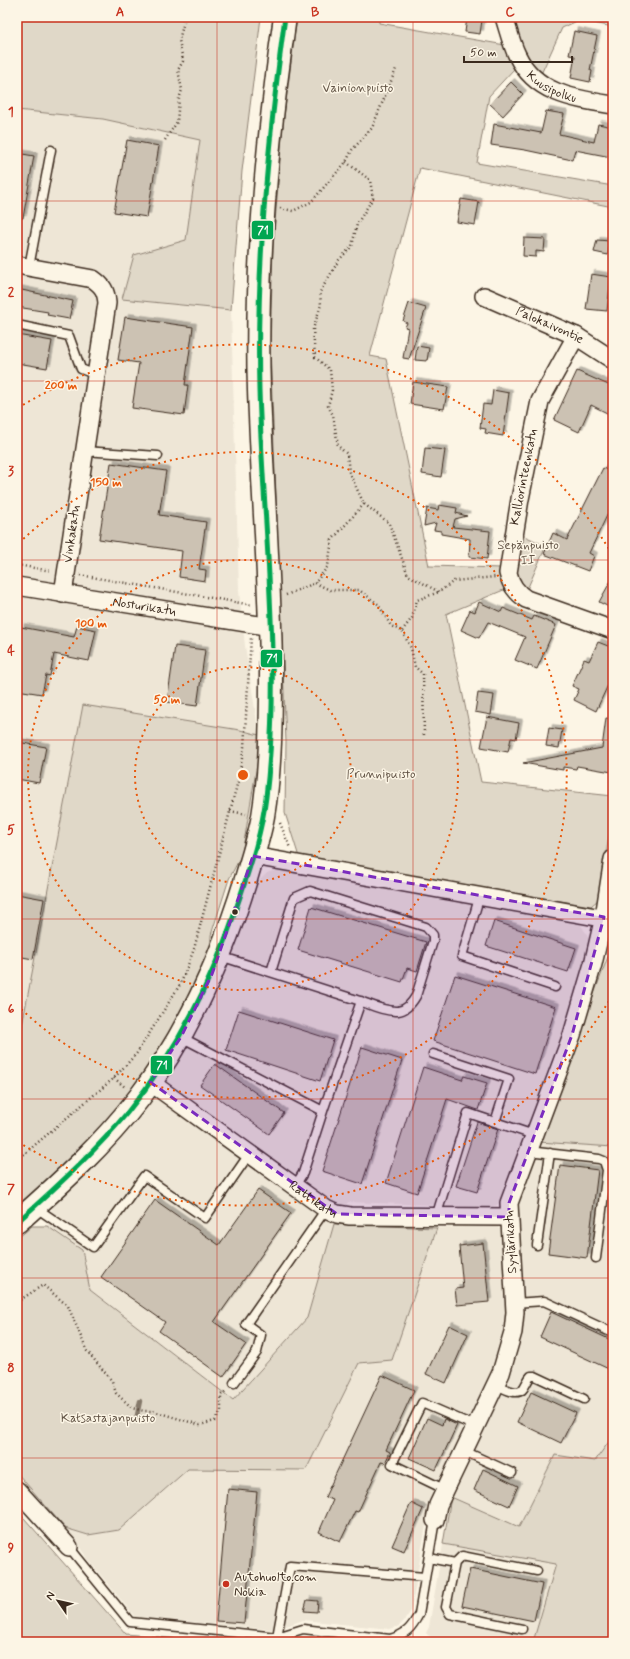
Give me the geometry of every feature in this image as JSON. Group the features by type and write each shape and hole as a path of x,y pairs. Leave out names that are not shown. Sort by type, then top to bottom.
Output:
{"main road":[{"path":"17,1222 109,1133 140,1098 180,1037 220,956 238,908 254,856 263,817 271,723 271,627 262,603 259,322 264,204 275,90 285,17"}],"street":[{"name":"Kuusipolku","path":"504,17 516,55 525,70 537,82 552,92 572,98 613,105"},
{"name":"Vinkakatu","path":"23,266 84,276 93,279 101,285 106,294 107,303 63,594"},
{"name":"Palokaivontie","path":"484,296 576,336 613,360"},
{"name":"Kalliorinteenkatu","path":"576,336 540,401 534,421 508,562 508,573 511,584 517,593 526,599 613,630"},
{"name":"Nosturikatu","path":"17,586 271,627"},
{"path":"254,856 608,918"},
{"name":"Syylärikatu","path":"435,1520 438,1505 495,1384 508,1351 513,1332 514,1302 509,1203 572,1035 608,918 613,859"},
{"name":"Rattikatu","path":"150,1082 326,1209 336,1214 350,1216 436,1217 509,1216"},
{"path":"17,1490 69,1547"}],"lane":[{"path":"23,266 51,150"},
{"path":"17,325 69,336 81,369 96,375"},
{"path":"84,452 158,456"},
{"path":"220,956 391,1011 400,1011 412,1003 416,996 433,941 430,930 426,927 310,891 294,898 271,972"},
{"path":"480,895 462,956 555,987"},
{"path":"295,1186 303,1173 361,1001"},
{"path":"180,1037 323,1111"},
{"path":"432,1054 509,1079 495,1122"},
{"path":"436,1217 468,1113 534,1135"},
{"path":"528,1150 599,1159 604,1161 607,1165 596,1258"},
{"path":"34,1207 93,1248 144,1176 205,1218 250,1153"},
{"path":"537,1245 550,1153"},
{"path":"234,1383 257,1352 261,1335 246,1324 326,1209"},
{"path":"514,1302 544,1301 613,1333"},
{"path":"495,1384 518,1392 523,1389 531,1376 535,1376 584,1399"},
{"path":"446,1490 392,1464 422,1403 475,1426"},
{"path":"464,1451 512,1473"},
{"path":"69,1547 130,1622 277,1637 302,1629 390,1639 402,1635 413,1626 419,1614 435,1520"},
{"path":"522,1629 450,1614 446,1607 455,1563 462,1556 537,1571"},
{"path":"429,1558 455,1563"},
{"path":"277,1637 290,1566 425,1577"}],"path":[{"path":"165,140 177,122 179,99 182,90 178,70 183,61 179,40 184,22 182,17"},
{"path":"264,204 292,211 311,202 346,162 352,150 372,128 396,69"},
{"path":"346,162 370,180 373,198 357,224 352,246 339,260 320,292 321,305 313,328 315,357 330,370 332,390 328,406 333,415 338,446 347,454 349,472 364,504 389,523 408,575 439,592"},
{"path":"17,565 262,603 315,584 328,566 332,540 364,504"},
{"path":"402,631 412,618 417,600 439,592 454,581 497,576 508,573"},
{"path":"315,584 330,590 359,590 378,604 391,626 402,631 411,648 415,667 423,674 424,738"},
{"path":"17,1302 43,1285 68,1306 86,1351 112,1381 116,1393 132,1408 144,1411 153,1410 200,1425 215,1420 221,1411 222,1395 234,1383"}],"highlighted area":[{"path":"253,856 604,917 572,1035 509,1203 509,1217 337,1214 150,1082 181,1037 212,974"}],"shaded area":[{"path":"17,110 103,119 200,139 186,241 134,255 122,299 231,310 239,591 245,646 259,735 240,730 17,1052"},
{"path":"279,869 580,924 590,939 563,1035 503,1198 497,1205 490,1207 348,1202 334,1224 307,1318 233,1400 90,1290 82,1250 47,1226 54,1203 174,1066 196,1030 223,978 257,883 267,873"},
{"path":"539,1142 613,1147 613,1436 595,1461 555,1455 519,1527 451,1497 507,1373 515,1205"},
{"path":"497,1226 500,1229 508,1311 502,1346 492,1371 430,1501 411,1611 404,1621 399,1626 390,1629 303,1620 275,1630 135,1617 94,1567 65,1528 88,1535 119,1530 188,1469 306,1470 359,1362 392,1360 437,1228"},
{"path":"443,1544 556,1564 533,1642 431,1642 431,1638 426,1633 429,1627"}],"green space":[{"path":"17,17 261,17 242,171 231,310 122,299 134,255 186,240 200,140 103,119 17,110"},
{"name":"Prunnipuisto","path":"297,17 379,17 379,23 505,45 514,69 489,96 477,163 613,186 613,207 420,168 370,356 386,359 429,566 501,568 506,589 446,614 481,782 613,796 613,813 598,900 591,906 299,857 285,813 286,742 270,348 273,247 283,124"},
{"path":"535,17 613,17 613,27 579,20 562,28 541,74 527,56 514,22"},
{"name":"Sepänpuisto II","path":"518,533 546,546 525,594 512,569"},
{"path":"83,705 240,730 259,735 259,753 242,854 229,879 211,935 210,957 189,1003 146,1074 92,1139 17,1210 17,1052"},
{"path":"613,943 613,1147 539,1142"},
{"name":"Katsastajanpuisto","path":"334,1224 437,1228 392,1360 359,1363 306,1470 188,1469 119,1530 88,1535 65,1528 17,1473 17,1239 32,1226 47,1226 82,1250 90,1290 233,1400 307,1318"},
{"path":"613,1436 613,1636 609,1642 533,1642 556,1564 443,1544 451,1497 519,1527 555,1455 595,1461"},
{"path":"17,1510 126,1634 211,1642 17,1642"},
{"path":"302,1638 341,1642 292,1642"}],"building":[{"path":"467,18 482,20 480,34 465,32"},
{"path":"574,31 597,36 590,70 592,71 590,82 571,78 575,56 569,55"},
{"path":"511,82 523,94 503,116 490,104"},
{"path":"546,111 564,114 559,134 594,142 598,124 613,127 611,157 575,150 572,160 525,150 491,145 494,124 541,133"},
{"path":"127,140 159,146 147,217 114,212"},
{"path":"17,153 34,156 23,218 17,218"},
{"path":"461,199 479,202 475,225 457,222"},
{"path":"524,238 545,239 544,252 536,251 536,257 523,256"},
{"path":"597,240 610,241 608,255 594,252"},
{"path":"591,274 611,277 607,311 586,309"},
{"path":"17,289 73,301 69,319 47,315 48,312 17,307"},
{"path":"409,303 426,308 409,359 403,358 408,328 405,327 407,323 403,321"},
{"path":"125,317 193,327 185,385 188,385 184,415 132,408 139,363 118,360"},
{"path":"17,335 52,341 47,368 17,363"},
{"path":"417,346 429,348 427,361 415,360"},
{"path":"577,371 613,387 613,416 591,405 579,432 554,420"},
{"path":"413,382 448,387 444,409 410,404"},
{"path":"493,390 509,393 503,436 485,433 486,429 480,428 483,404 491,405"},
{"path":"425,448 445,450 441,477 422,474"},
{"path":"111,463 166,471 159,515 206,522 199,569 206,570 205,581 179,577 182,551 99,539"},
{"path":"603,468 613,473 613,503 589,553 594,556 588,571 544,554 553,533 567,540"},
{"path":"439,505 457,508 456,513 467,516 455,519 453,527 490,531 487,559 469,557 470,539 441,534 441,531 434,530 436,523 424,526 427,508 438,510"},
{"path":"613,577 613,609 599,602"},
{"path":"479,602 501,612 503,608 532,620 534,616 556,625 537,669 515,660 525,637 488,622 479,638 461,630 470,610 475,612"},
{"path":"77,626 96,630 89,661 54,654 50,676 46,675 42,694 17,690 17,650 21,627 74,637"},
{"path":"598,642 613,648 613,674 596,711 574,700 579,689 572,686 584,659 589,661"},
{"path":"175,646 205,650 197,706 167,702"},
{"path":"478,693 494,695 491,715 475,712"},
{"path":"487,717 519,723 516,739 511,738 508,752 481,747"},
{"path":"606,718 613,719 612,772 577,766 576,769 563,767 563,770 523,763 602,748"},
{"path":"549,728 562,730 559,748 546,746"},
{"path":"17,742 46,747 39,783 17,779"},
{"path":"17,894 44,899 33,959 17,956"},
{"path":"311,907 426,942 417,971 407,968 402,982 298,950"},
{"path":"494,921 576,948 568,972 486,946"},
{"path":"455,975 556,1007 535,1074 433,1041"},
{"path":"239,1010 333,1040 320,1081 226,1050"},
{"path":"362,1047 402,1060 362,1184 322,1171"},
{"path":"215,1064 284,1113 269,1134 200,1085"},
{"path":"423,1067 462,1080 464,1076 487,1083 478,1110 447,1099 417,1193 386,1183"},
{"path":"477,1122 498,1129 477,1192 456,1186"},
{"path":"560,1165 598,1170 587,1258 548,1253"},
{"path":"258,1190 291,1213 214,1322 246,1344 223,1377 159,1331 165,1322 101,1277 155,1200 219,1245"},
{"path":"483,1243 489,1302 457,1305 455,1289 463,1288 459,1246"},
{"path":"551,1312 613,1341 613,1371 540,1337"},
{"path":"449,1325 468,1334 446,1383 426,1374"},
{"path":"382,1375 414,1390 386,1450 390,1452 385,1463 381,1462 358,1512 355,1511 340,1542 319,1532 333,1500 325,1497"},
{"path":"531,1392 576,1413 561,1443 517,1422"},
{"path":"427,1418 442,1425 444,1419 457,1425 436,1470 409,1458"},
{"path":"483,1469 518,1486 509,1506 474,1490"},
{"path":"228,1489 257,1492 244,1623 216,1621"},
{"path":"411,1503 423,1509 404,1551 392,1546"},
{"path":"470,1569 542,1584 534,1621 462,1606"},
{"path":"307,1600 318,1601 317,1612 304,1611"}],"waterway":[{"path":"136,1420 140,1401"}],"transit line":[{"name":"71","path":"17,1222 88,1156 127,1113 146,1089 179,1037 194,1010 219,955 248,872 262,822 266,797 270,747 272,645 259,390 259,296 264,203 273,110 285,17"}],"place":[{"name":"Autohuolto.com Nokia","path":"226,1584"}],"park label":[{"name":"Vainionpuisto","path":"358,88"}]}
